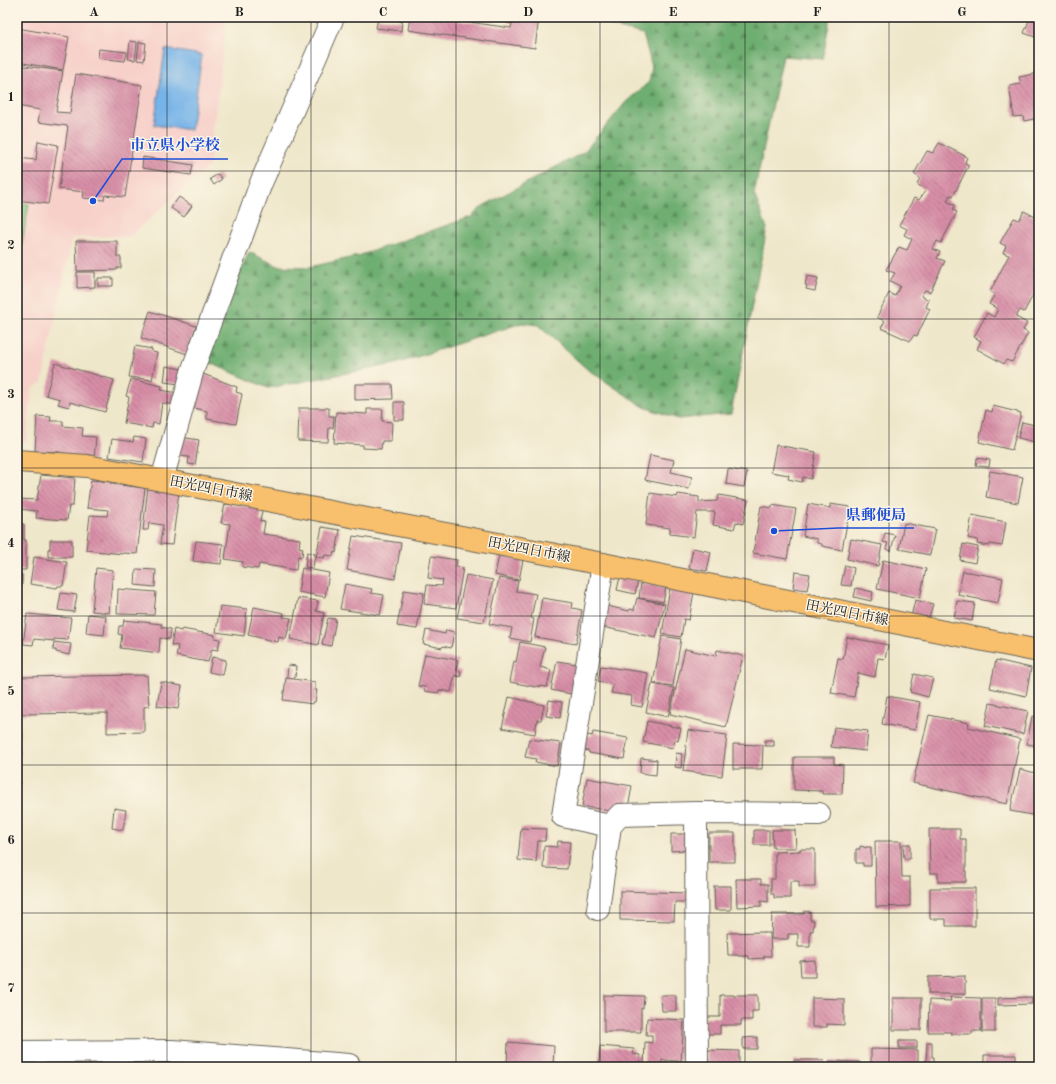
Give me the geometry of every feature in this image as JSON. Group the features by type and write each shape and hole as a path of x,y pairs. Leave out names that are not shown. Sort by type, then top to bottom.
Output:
{"main road":[{"name":"田光四日市線","path":"17,461 87,466 603,564 1039,651"}],"street":[{"path":"162,480 193,369 261,183 333,17"},
{"path":"603,564 563,816 610,826"},
{"path":"696,813 698,1067"},
{"path":"598,909 610,826 620,815 696,813 819,814"},
{"path":"17,1052 172,1051 348,1065 349,1067"}],"shaded area":[{"path":"17,17 227,17 209,166 130,236 72,238 42,382 32,389 26,442 17,442"}],"green space":[{"path":"611,17 830,17 823,59 783,56 754,194 767,228 731,414 678,419 644,407 587,369 538,325 522,323 395,364 268,388 201,359 249,252 278,266 310,267 358,256 471,217 483,206 584,152 626,102 649,82 652,67 643,34 611,26"},
{"path":"17,202 29,204 17,271"}],"water":[{"path":"165,49 202,55 191,130 154,125"}],"building":[{"path":"410,17 433,17 511,28 512,23 508,23 509,17 539,17 535,48 408,30"},
{"path":"378,18 402,21 401,31 376,28"},
{"path":"1030,18 1039,21 1039,27 1035,37 1024,33"},
{"path":"17,28 69,37 63,70 17,62"},
{"path":"130,41 137,42 135,60 128,59"},
{"path":"139,42 146,43 144,61 137,60"},
{"path":"99,49 127,52 125,61 98,58"},
{"path":"17,65 63,71 56,112 70,113 76,74 142,85 125,197 105,195 104,200 83,198 84,192 59,189 68,126 38,122 40,110 17,106"},
{"path":"1039,73 1039,118 1024,121 1023,116 1014,117 1009,86 1021,84 1019,77"},
{"path":"38,141 58,145 48,204 17,200 17,158 36,160"},
{"path":"939,143 967,157 965,163 969,165 953,196 950,195 947,201 955,205 953,210 957,212 941,243 937,241 933,249 940,252 937,258 945,261 930,292 925,290 921,296 929,300 926,307 930,309 917,336 914,335 910,341 881,328 885,321 877,317 889,293 895,296 900,286 890,281 895,273 886,270 899,247 907,250 912,239 904,235 907,229 899,225 914,198 919,200 926,190 917,184 920,178 914,174 927,151 933,153"},
{"path":"143,157 193,165 191,175 142,168"},
{"path":"218,174 222,179 214,185 210,179"},
{"path":"179,197 192,206 184,217 171,208"},
{"path":"1024,211 1039,219 1039,261 1035,270 1039,272 1037,280 1039,281 1039,284 1024,312 1020,310 1016,317 1027,323 1023,330 1028,333 1012,362 1006,360 1004,364 977,349 981,341 974,337 987,313 994,317 998,309 989,304 995,294 990,292 1009,255 1003,253 1006,246 1000,243 1014,218 1019,220"},
{"path":"76,241 117,241 117,257 121,257 121,268 117,268 117,270 77,271"},
{"path":"77,272 95,272 95,287 77,288"},
{"path":"807,276 818,278 815,291 806,289 807,285 805,285"},
{"path":"98,278 113,278 113,286 98,286"},
{"path":"150,311 196,326 187,354 141,338"},
{"path":"135,346 152,349 152,352 157,353 152,380 129,377"},
{"path":"55,363 114,380 105,412 70,402 69,407 58,404 60,399 46,395"},
{"path":"166,366 182,369 179,384 164,382"},
{"path":"198,372 237,387 236,392 242,394 236,424 207,419 207,411 190,407"},
{"path":"131,379 162,386 161,390 178,393 175,405 162,403 159,424 153,423 152,428 124,423 129,397 126,396"},
{"path":"355,384 392,384 393,399 355,400"},
{"path":"394,402 404,402 404,420 394,420"},
{"path":"993,406 1021,413 1012,450 979,442 986,410 992,412"},
{"path":"299,408 329,408 329,416 334,416 333,428 329,428 328,442 298,441"},
{"path":"367,409 383,409 382,421 392,422 391,441 382,441 381,449 363,448 363,445 334,443 336,412 367,414"},
{"path":"37,416 51,417 50,421 63,421 63,426 83,428 82,436 96,437 94,460 60,458 60,452 35,451"},
{"path":"1022,422 1039,426 1035,442 1018,438"},
{"path":"134,437 146,439 143,462 109,457 112,439 133,442"},
{"path":"181,437 199,440 195,465 188,464 189,457 178,456"},
{"path":"776,445 816,452 811,479 803,477 802,482 788,479 789,475 771,472"},
{"path":"650,455 674,460 671,472 692,477 689,489 645,480"},
{"path":"977,458 990,460 989,467 976,466"},
{"path":"728,469 747,472 744,487 726,484"},
{"path":"990,471 1023,477 1018,503 986,497"},
{"path":"41,475 75,478 73,506 69,506 67,520 36,518 37,511 18,509 19,499 37,500"},
{"path":"91,480 145,488 137,554 86,550 90,515 107,516 108,510 87,508"},
{"path":"148,487 179,492 172,545 160,544 163,525 149,523 148,530 143,530"},
{"path":"650,493 677,497 678,494 699,497 699,502 717,501 719,495 748,500 743,524 736,522 734,529 713,525 715,512 697,512 694,537 670,534 670,528 646,525"},
{"path":"225,504 263,506 260,521 265,522 263,534 300,539 299,547 303,548 302,557 298,556 296,570 259,564 258,569 242,567 243,562 225,559 230,524 221,523"},
{"path":"808,504 830,508 830,504 850,507 842,550 822,546 822,544 817,543 817,539 803,536"},
{"path":"772,505 796,509 787,559 753,553 761,506 772,508"},
{"path":"972,515 1006,522 1002,546 977,544 978,540 968,538"},
{"path":"904,523 935,529 930,555 899,549"},
{"path":"17,524 24,524 24,540 26,540 26,570 17,570"},
{"path":"322,527 340,530 336,553 334,552 333,556 325,555 324,558 316,557"},
{"path":"885,533 895,535 891,551 886,549 888,543 883,542"},
{"path":"353,536 401,543 395,579 347,570"},
{"path":"851,539 882,545 878,566 847,559"},
{"path":"50,540 72,540 72,557 48,557"},
{"path":"196,541 223,544 221,564 193,561"},
{"path":"963,544 978,547 975,563 960,560"},
{"path":"693,548 711,552 707,571 689,568"},
{"path":"307,552 315,554 313,568 305,567"},
{"path":"499,555 523,560 519,580 495,575"},
{"path":"431,556 457,560 456,567 463,568 456,608 424,604 427,585 442,586 443,580 428,578"},
{"path":"34,557 67,562 63,586 58,586 57,588 30,584"},
{"path":"883,560 926,569 920,598 877,589"},
{"path":"845,565 854,568 851,586 841,585"},
{"path":"96,568 113,570 109,613 92,611"},
{"path":"302,568 329,573 325,597 298,592"},
{"path":"136,569 156,570 155,587 135,585"},
{"path":"963,571 1003,578 998,603 958,595"},
{"path":"17,572 19,572 19,575 22,575 22,585 19,585 19,587 17,587"},
{"path":"795,572 810,574 807,590 793,588"},
{"path":"466,575 493,580 484,622 457,618"},
{"path":"620,577 638,581 635,594 617,590"},
{"path":"499,578 518,581 516,591 536,594 531,618 534,619 530,642 510,638 512,628 489,624"},
{"path":"641,583 666,587 663,602 639,598"},
{"path":"345,584 372,589 371,593 384,595 380,615 340,609"},
{"path":"670,588 694,592 689,620 684,619 681,637 662,634"},
{"path":"856,588 873,592 871,601 854,597"},
{"path":"118,589 156,592 154,615 117,614"},
{"path":"404,590 424,593 417,629 397,626"},
{"path":"61,593 77,595 74,612 58,610"},
{"path":"298,598 318,601 316,611 324,613 318,645 290,639"},
{"path":"542,598 573,603 572,608 582,610 576,644 535,637"},
{"path":"637,598 665,604 656,638 602,627 607,606 629,611 630,609 634,610"},
{"path":"915,600 933,604 928,621 911,617"},
{"path":"957,601 975,603 972,621 954,618"},
{"path":"220,606 247,609 244,636 216,632"},
{"path":"254,607 284,613 283,617 291,618 286,639 279,637 278,642 248,635"},
{"path":"27,614 71,618 68,640 54,639 54,641 34,639 33,645 23,644"},
{"path":"88,614 106,616 104,635 86,633"},
{"path":"328,618 336,619 331,646 322,644"},
{"path":"124,620 162,624 161,627 171,629 170,639 160,638 159,653 120,648 122,635 118,634 119,626 123,626"},
{"path":"174,629 215,635 214,638 220,639 218,650 212,649 208,662 176,656 178,646 171,645"},
{"path":"426,630 445,634 446,630 454,632 451,648 443,646 442,648 423,644"},
{"path":"662,636 681,639 673,686 653,683"},
{"path":"847,637 888,645 885,659 878,658 875,677 858,673 854,697 831,693 838,658 843,659"},
{"path":"54,642 71,644 69,655 53,650"},
{"path":"520,642 545,647 540,667 551,670 547,687 536,687 510,682 514,661 516,662"},
{"path":"685,649 716,656 717,650 743,656 726,727 670,714"},
{"path":"425,654 458,660 456,670 461,671 460,677 455,675 451,692 439,690 438,693 424,691 425,687 418,686"},
{"path":"212,657 226,660 223,675 209,672"},
{"path":"996,660 1031,668 1026,696 990,688"},
{"path":"557,661 576,664 571,694 551,690"},
{"path":"288,665 296,666 295,678 287,677"},
{"path":"601,666 648,673 642,707 631,705 632,696 611,693 613,685 598,681"},
{"path":"914,674 933,678 928,697 910,692"},
{"path":"147,675 149,706 144,707 144,732 107,733 107,713 19,714 20,784 17,784 17,677"},
{"path":"286,678 315,682 315,690 317,690 315,702 313,702 313,704 283,700"},
{"path":"161,682 182,686 178,709 157,706"},
{"path":"652,684 674,688 668,717 646,712"},
{"path":"887,696 920,702 915,730 882,724"},
{"path":"509,697 544,705 541,720 537,720 535,734 502,728"},
{"path":"549,700 562,702 560,718 546,716"},
{"path":"990,703 1028,711 1023,734 985,726"},
{"path":"929,715 969,723 968,727 1020,739 1007,804 913,783"},
{"path":"1032,716 1039,717 1039,746 1027,744"},
{"path":"647,721 681,728 678,741 675,740 673,748 643,742"},
{"path":"834,727 868,731 866,751 831,747"},
{"path":"688,730 727,735 722,776 683,771"},
{"path":"593,732 628,738 624,759 589,753 589,751 580,749 583,734 592,736"},
{"path":"529,739 561,743 557,766 535,762 536,759 525,757"},
{"path":"765,740 774,740 774,746 765,746"},
{"path":"733,744 763,745 762,769 733,769"},
{"path":"676,753 682,754 681,768 675,767"},
{"path":"794,757 834,757 834,764 843,765 842,794 822,794 822,791 794,790"},
{"path":"641,758 657,760 656,775 640,773"},
{"path":"1020,769 1039,774 1039,825 1034,823 1037,816 1010,811"},
{"path":"587,778 632,786 627,814 582,806"},
{"path":"114,808 126,810 123,830 112,828"},
{"path":"521,828 546,829 545,841 538,841 536,862 518,860"},
{"path":"929,829 960,829 960,839 966,839 966,882 938,882 938,873 930,873"},
{"path":"754,830 769,830 769,845 754,845"},
{"path":"772,830 795,830 796,848 773,848"},
{"path":"709,833 735,833 735,862 709,862"},
{"path":"671,834 688,834 688,850 671,851"},
{"path":"558,841 570,842 567,869 543,868 544,846 557,847"},
{"path":"875,841 901,841 902,877 910,877 910,906 876,907"},
{"path":"903,844 910,844 910,859 904,859"},
{"path":"860,846 866,848 871,847 871,866 863,866 863,863 856,863 856,849 860,849"},
{"path":"800,849 815,849 815,887 799,887 799,881 790,881 790,898 774,898 774,894 771,894 771,879 775,879 775,852 800,851"},
{"path":"736,879 761,879 761,884 768,884 768,902 761,901 761,906 737,907"},
{"path":"714,886 731,886 731,910 715,910"},
{"path":"930,888 975,888 975,926 946,926 946,919 930,919"},
{"path":"620,891 689,893 689,902 675,902 674,921 620,920"},
{"path":"804,911 810,912 810,920 814,920 813,931 810,931 810,947 798,947 798,934 788,934 788,939 771,939 772,914 804,914"},
{"path":"727,933 770,933 771,956 749,959 749,956 728,955"},
{"path":"815,960 815,977 801,977 800,961"},
{"path":"965,976 965,994 928,994 928,977"},
{"path":"604,995 644,996 643,1008 641,1008 641,1032 604,1032"},
{"path":"661,995 676,995 676,1011 662,1011"},
{"path":"720,995 758,995 758,1011 752,1011 752,1020 741,1020 741,1025 720,1025 720,1034 705,1034 705,1017 720,1017"},
{"path":"950,997 981,998 981,1031 972,1031 972,1034 928,1032 929,1000 951,1001"},
{"path":"1032,997 1032,1004 998,1005 998,998"},
{"path":"812,998 844,999 844,1025 827,1024 827,1027 812,1027"},
{"path":"893,998 921,998 921,1030 893,1030"},
{"path":"982,998 995,998 995,1032 982,1032"},
{"path":"647,1018 684,1020 681,1061 662,1060 661,1067 644,1067 645,1042 652,1043 652,1035 646,1035"},
{"path":"757,1037 757,1049 743,1049 743,1038"},
{"path":"899,1041 917,1041 917,1048 899,1048"},
{"path":"508,1042 554,1046 553,1067 507,1065"},
{"path":"927,1042 932,1042 934,1067 926,1067"},
{"path":"600,1046 634,1049 633,1054 640,1055 639,1067 599,1067"},
{"path":"871,1049 918,1050 918,1067 871,1067"},
{"path":"707,1050 739,1051 739,1067 707,1067"},
{"path":"984,1055 1016,1055 1016,1067 984,1067"},
{"path":"794,1060 824,1060 824,1067 794,1067"},
{"path":"89,1061 89,1067 55,1067 54,1063"},
{"path":"158,1061 175,1061 175,1067 158,1067"},
{"path":"829,1061 860,1062 860,1067 826,1067 826,1065 829,1065"},
{"path":"105,1063 118,1063 118,1067 105,1067"},
{"path":"667,1063 683,1064 683,1067 666,1067"}],"place":[{"name":"市立県小学校","path":"93,201"},
{"name":"県郵便局","path":"774,531"}]}
